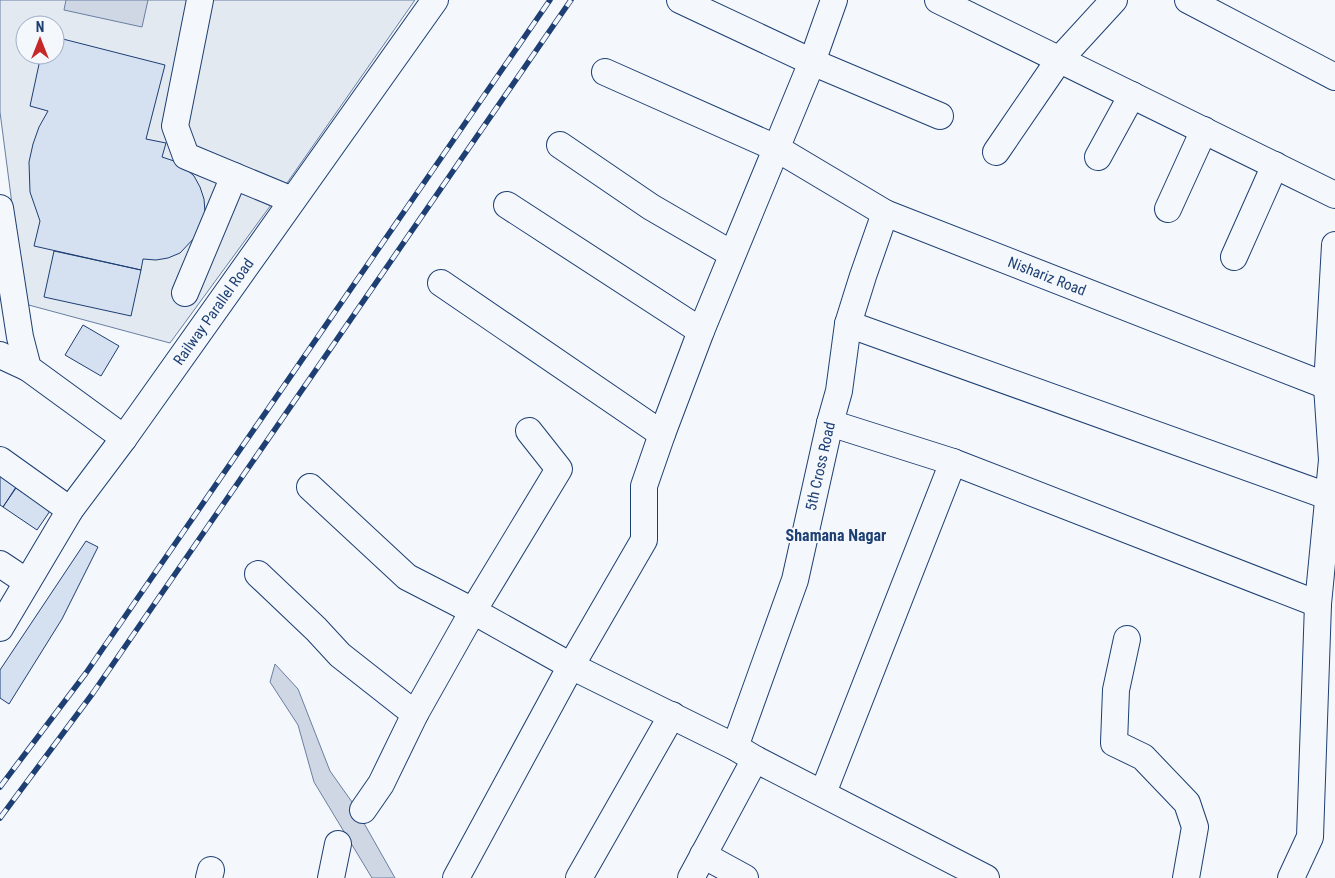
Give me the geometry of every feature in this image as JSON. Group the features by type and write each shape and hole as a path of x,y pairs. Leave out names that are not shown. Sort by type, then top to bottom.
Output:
{"street":[{"path":"200,0 176,126 186,156 292,200"},
{"name":"Railway Parallel Road","path":"0,628 70,510 124,438 435,0"},
{"path":"680,0 812,62 940,116"},
{"path":"456,878 571,666 644,540 644,486 662,434 732,254 812,62 834,0"},
{"path":"938,0 1335,195"},
{"path":"996,152 1059,60 1114,0"},
{"path":"1188,0 1335,76"},
{"name":"Nishariz Road","path":"605,72 776,148 885,213 1327,386"},
{"path":"1098,157 1132,95"},
{"path":"1168,209 1204,130"},
{"path":"560,145 651,207 732,254"},
{"path":"1234,257 1275,165"},
{"path":"185,293 234,176"},
{"path":"507,205 701,331"},
{"path":"0,208 20,337 28,368"},
{"name":"5th Cross Road","path":"691,878 703,855 745,753 796,580 830,423 839,391 848,324 885,213"},
{"path":"1291,878 1310,837 1318,604 1330,497 1332,460 1327,386 1335,245"},
{"path":"441,283 662,434"},
{"path":"848,324 1330,497"},
{"path":"0,355 28,368 124,438"},
{"path":"830,423 954,462 1318,604"},
{"path":"363,810 381,784 415,714 473,611 559,469 529,431"},
{"path":"0,460 70,510"},
{"path":"823,793 954,462"},
{"path":"310,487 407,577 473,611 571,666 672,715 986,878"},
{"path":"0,564 28,582"},
{"path":"258,574 316,629 340,655 415,714"},
{"path":"1127,639 1116,690 1114,742 1143,757 1187,803 1195,827 1186,878"},
{"path":"579,878 672,715"},
{"path":"331,878 338,844"},
{"path":"703,855 746,878"}],"shaded area":[{"path":"0,0 415,0 287,183 170,343 25,304 0,112"},
{"path":"66,0 148,0 142,27 64,10"},
{"path":"275,664 298,689 330,771 352,802 395,878 372,878 314,782 298,725 270,682"}],"building":[{"path":"65,40 165,65 146,139 166,143 162,157 174,161 185,168 194,176 200,187 204,199 205,212 197,235 180,253 156,260 143,259 141,270 34,246 40,221 30,192 29,162 39,127 48,111 30,106 39,65 65,65"},
{"path":"54,251 141,270 131,316 44,297"},
{"path":"83,325 119,346 101,376 65,355"},
{"path":"0,476 16,487 3,507 0,505"},
{"path":"16,488 50,511 37,530 3,507"},
{"path":"86,541 98,547 62,619 9,704 0,698 0,670"}],"railway":[{"path":"0,787 86,673 550,0"},
{"path":"0,818 93,693 571,0"}],"district":[{"name":"Shamana Nagar","path":"836,535"}]}
